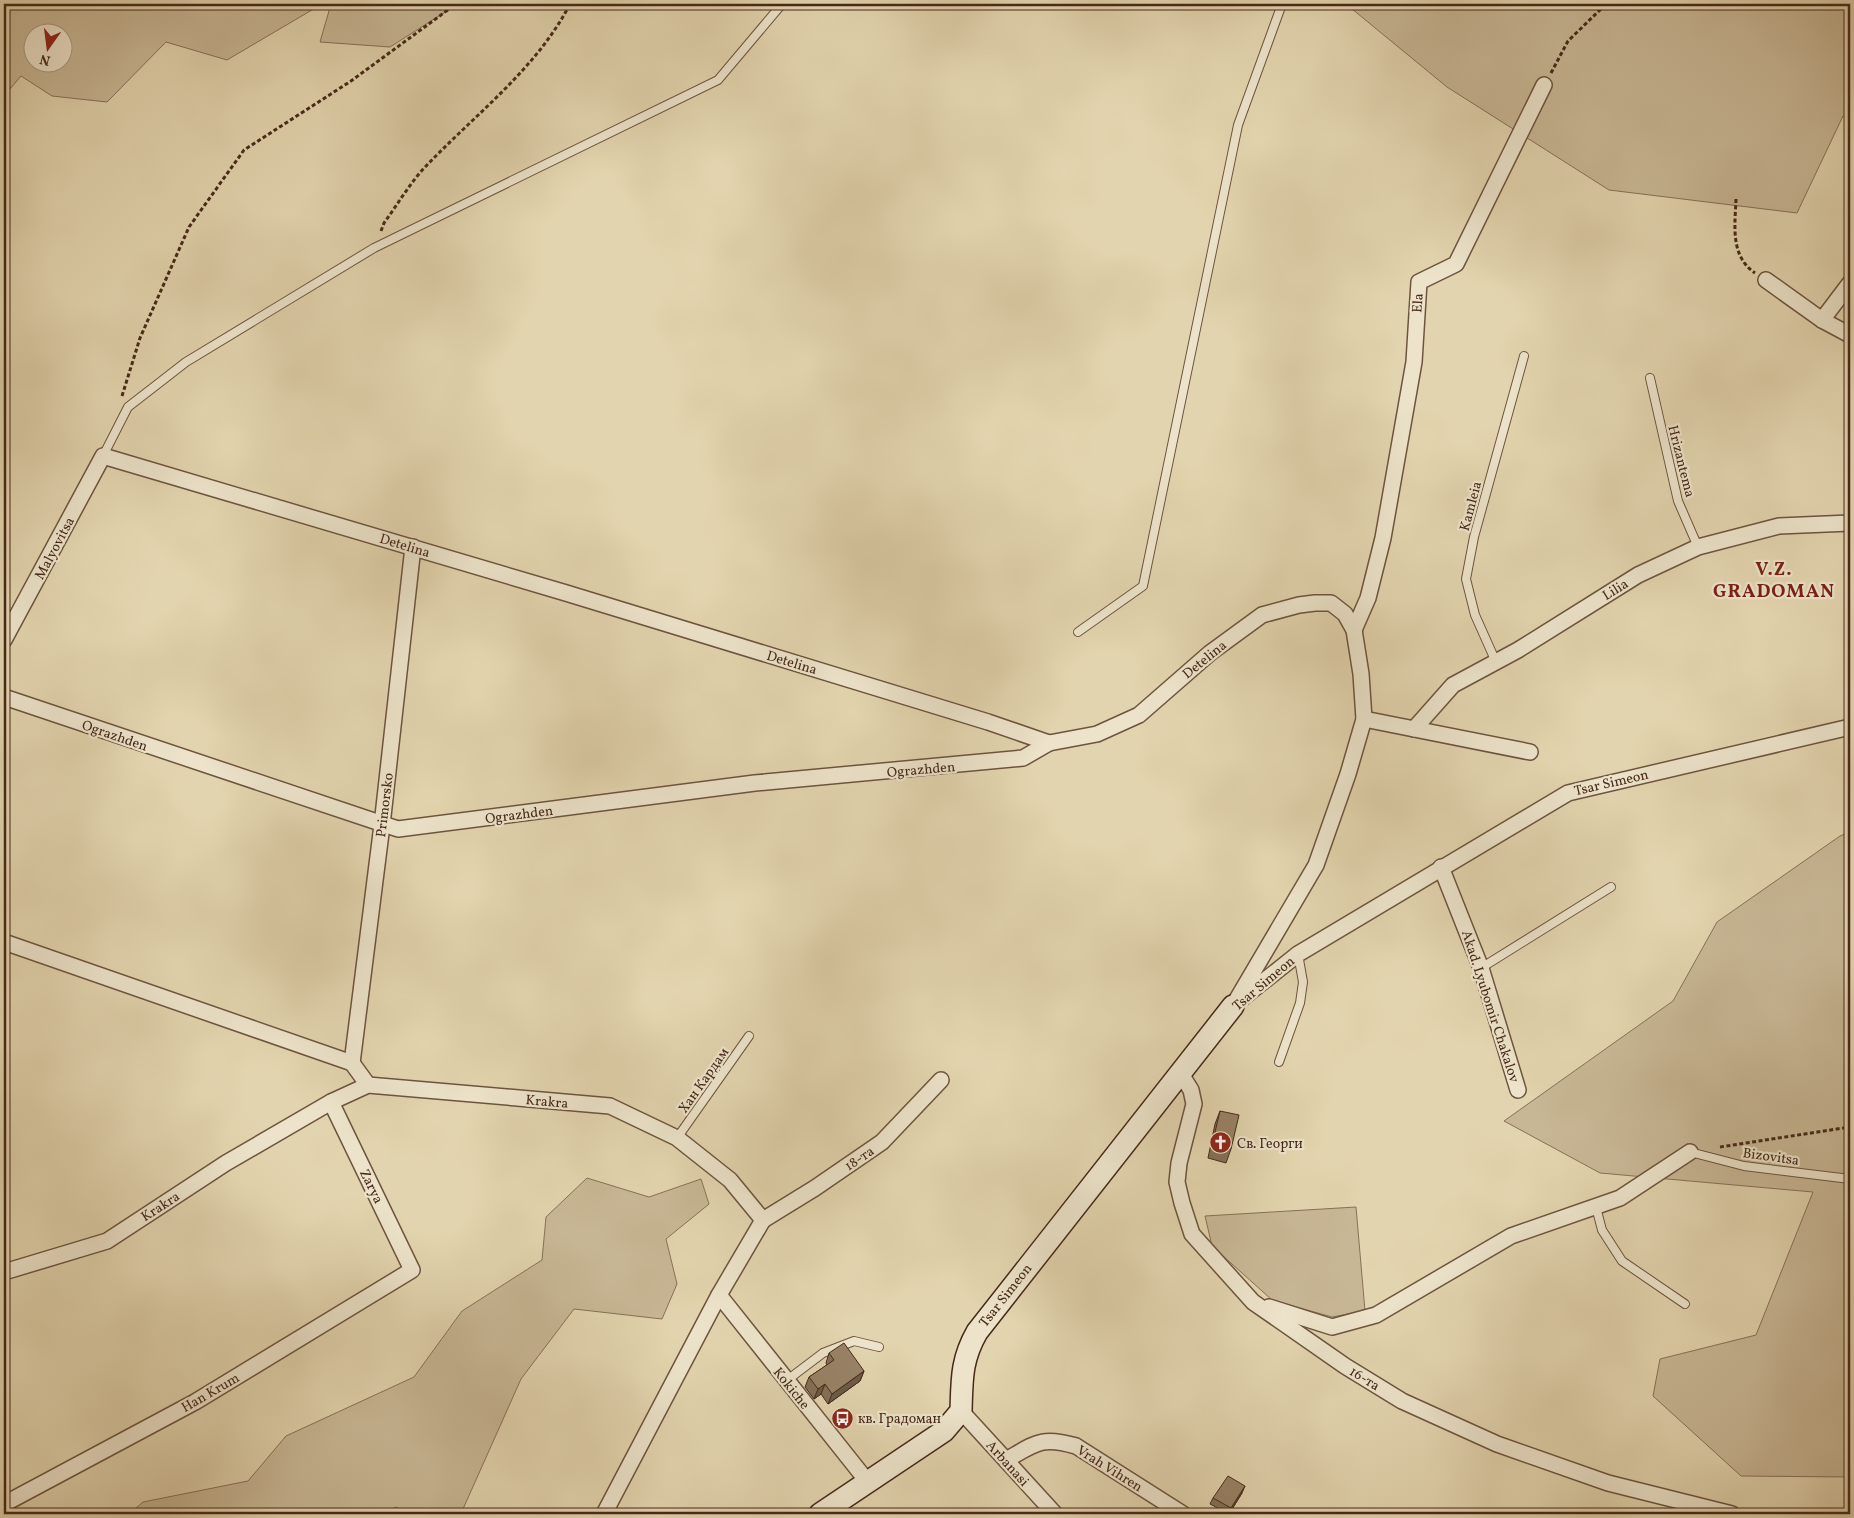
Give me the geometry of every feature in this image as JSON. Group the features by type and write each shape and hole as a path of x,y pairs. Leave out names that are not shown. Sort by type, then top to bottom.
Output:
{"street":[{"name":"Ela","path":"1354,630 1368,598 1383,538 1414,362 1419,282 1456,264 1544,85"},
{"path":"1766,280 1822,320 1850,335"},
{"path":"1822,320 1850,283"},
{"name":"Detelina","path":"103,456 413,547 988,722 1050,743 1097,734 1139,715 1210,653 1262,616 1299,605 1331,603 1345,614 1354,630 1361,674 1364,720 1348,774 1316,865 1233,1006"},
{"name":"Malyovitsa","path":"4,640 103,456"},
{"name":"Lilia","path":"1414,729 1453,685 1496,662 1638,575 1698,547 1779,526 1850,524"},
{"name":"Primorsko","path":"352,1063 382,825 413,547"},
{"name":"Ograzhden","path":"4,697 398,829 755,784 1024,758 1050,743"},
{"path":"1364,720 1530,752"},
{"name":"Tsar Simeon","path":"961,1412 962,1377 966,1351 977,1332 1233,1006 1298,954 1568,793 1850,727"},
{"name":"Akad. Lyubomir Chakalov","path":"1442,867 1481,968 1518,1090"},
{"path":"4,942 352,1063 368,1085"},
{"name":"16-та","path":"1180,1074 1191,1090 1194,1104 1179,1163 1177,1182 1192,1234 1254,1302 1345,1366 1402,1401 1497,1444 1608,1483 1732,1514"},
{"name":"18-та","path":"763,1220 816,1188 882,1142 941,1080"},
{"name":"Krakra","path":"4,1272 107,1241 226,1163 331,1102 368,1085 610,1106 677,1138 730,1180 763,1220"},
{"name":"Zarya","path":"331,1102 412,1270"},
{"path":"1254,1302 1332,1327 1376,1315 1511,1236 1620,1198 1690,1152"},
{"path":"604,1514 719,1295 763,1220"},
{"name":"Han Krum","path":"4,1504 194,1402 412,1270"},
{"name":"Kokiche","path":"719,1295 867,1481"},
{"path":"820,1514 944,1430 961,1412"},
{"name":"Arbanasi","path":"961,1412 1054,1514"},
{"name":"Vrah Vihren","path":"1006,1460 1039,1441 1057,1440 1076,1446 1183,1514"}],"lane":[{"path":"103,456 128,407 186,362 374,248 718,80 782,4"},
{"path":"1078,632 1143,586 1238,124 1282,4"},
{"name":"Kamleia","path":"1496,662 1476,615 1466,579 1474,537 1524,356"},
{"name":"Hrizantema","path":"1650,378 1678,501 1698,547"},
{"path":"1481,968 1611,888"},
{"path":"1279,1062 1300,1003 1303,982 1298,954"},
{"name":"Хан Кардам","path":"677,1138 749,1036"},
{"name":"Bizovitsa","path":"1690,1152 1744,1166 1850,1179"},
{"path":"1596,1207 1602,1230 1622,1261 1685,1304"},
{"path":"786,1381 823,1353 854,1341 879,1347"}],"path":[{"path":"120,402 140,338 189,227 244,150 351,81 456,4"},
{"path":"374,248 384,223 426,166 517,77 544,45 570,4"},
{"path":"1544,85 1568,41 1606,4"},
{"path":"1736,199 1736,248 1746,266 1766,280"},
{"path":"1718,1148 1850,1127"}],"shaded area":[{"path":"4,4 322,4 227,60 166,42 107,102 52,96 21,76 4,96"},
{"path":"331,4 458,4 390,47 320,42"},
{"path":"1346,4 1850,4 1850,119 1843,116 1797,213 1609,190 1447,87"},
{"path":"1850,832 1850,1477 1741,1476 1653,1396 1660,1359 1756,1335 1813,1192 1600,1173 1504,1121 1673,1001 1717,922 1840,836"},
{"path":"587,1178 649,1197 701,1179 709,1204 666,1239 677,1284 662,1319 574,1309 521,1379 463,1509 450,1514 411,1514 396,1507 382,1514 129,1514 143,1502 248,1481 286,1436 414,1377 462,1311 542,1260 546,1217"},
{"path":"1356,1207 1365,1311 1332,1317 1272,1300 1212,1246 1205,1216"}],"building":[{"path":"1220,1111 1239,1115 1231,1149 1212,1145"},
{"path":"844,1343 864,1371 832,1394 825,1384 818,1389 809,1377 834,1360 829,1353"},
{"path":"1228,1476 1245,1486 1231,1508 1213,1498"}],"place":[{"name":"Св. Георги","path":"1221,1143"},
{"name":"кв. Градоман","path":"842,1418"}],"district":[{"name":"V.Z. GRADOMAN","path":"1774,579"}]}
